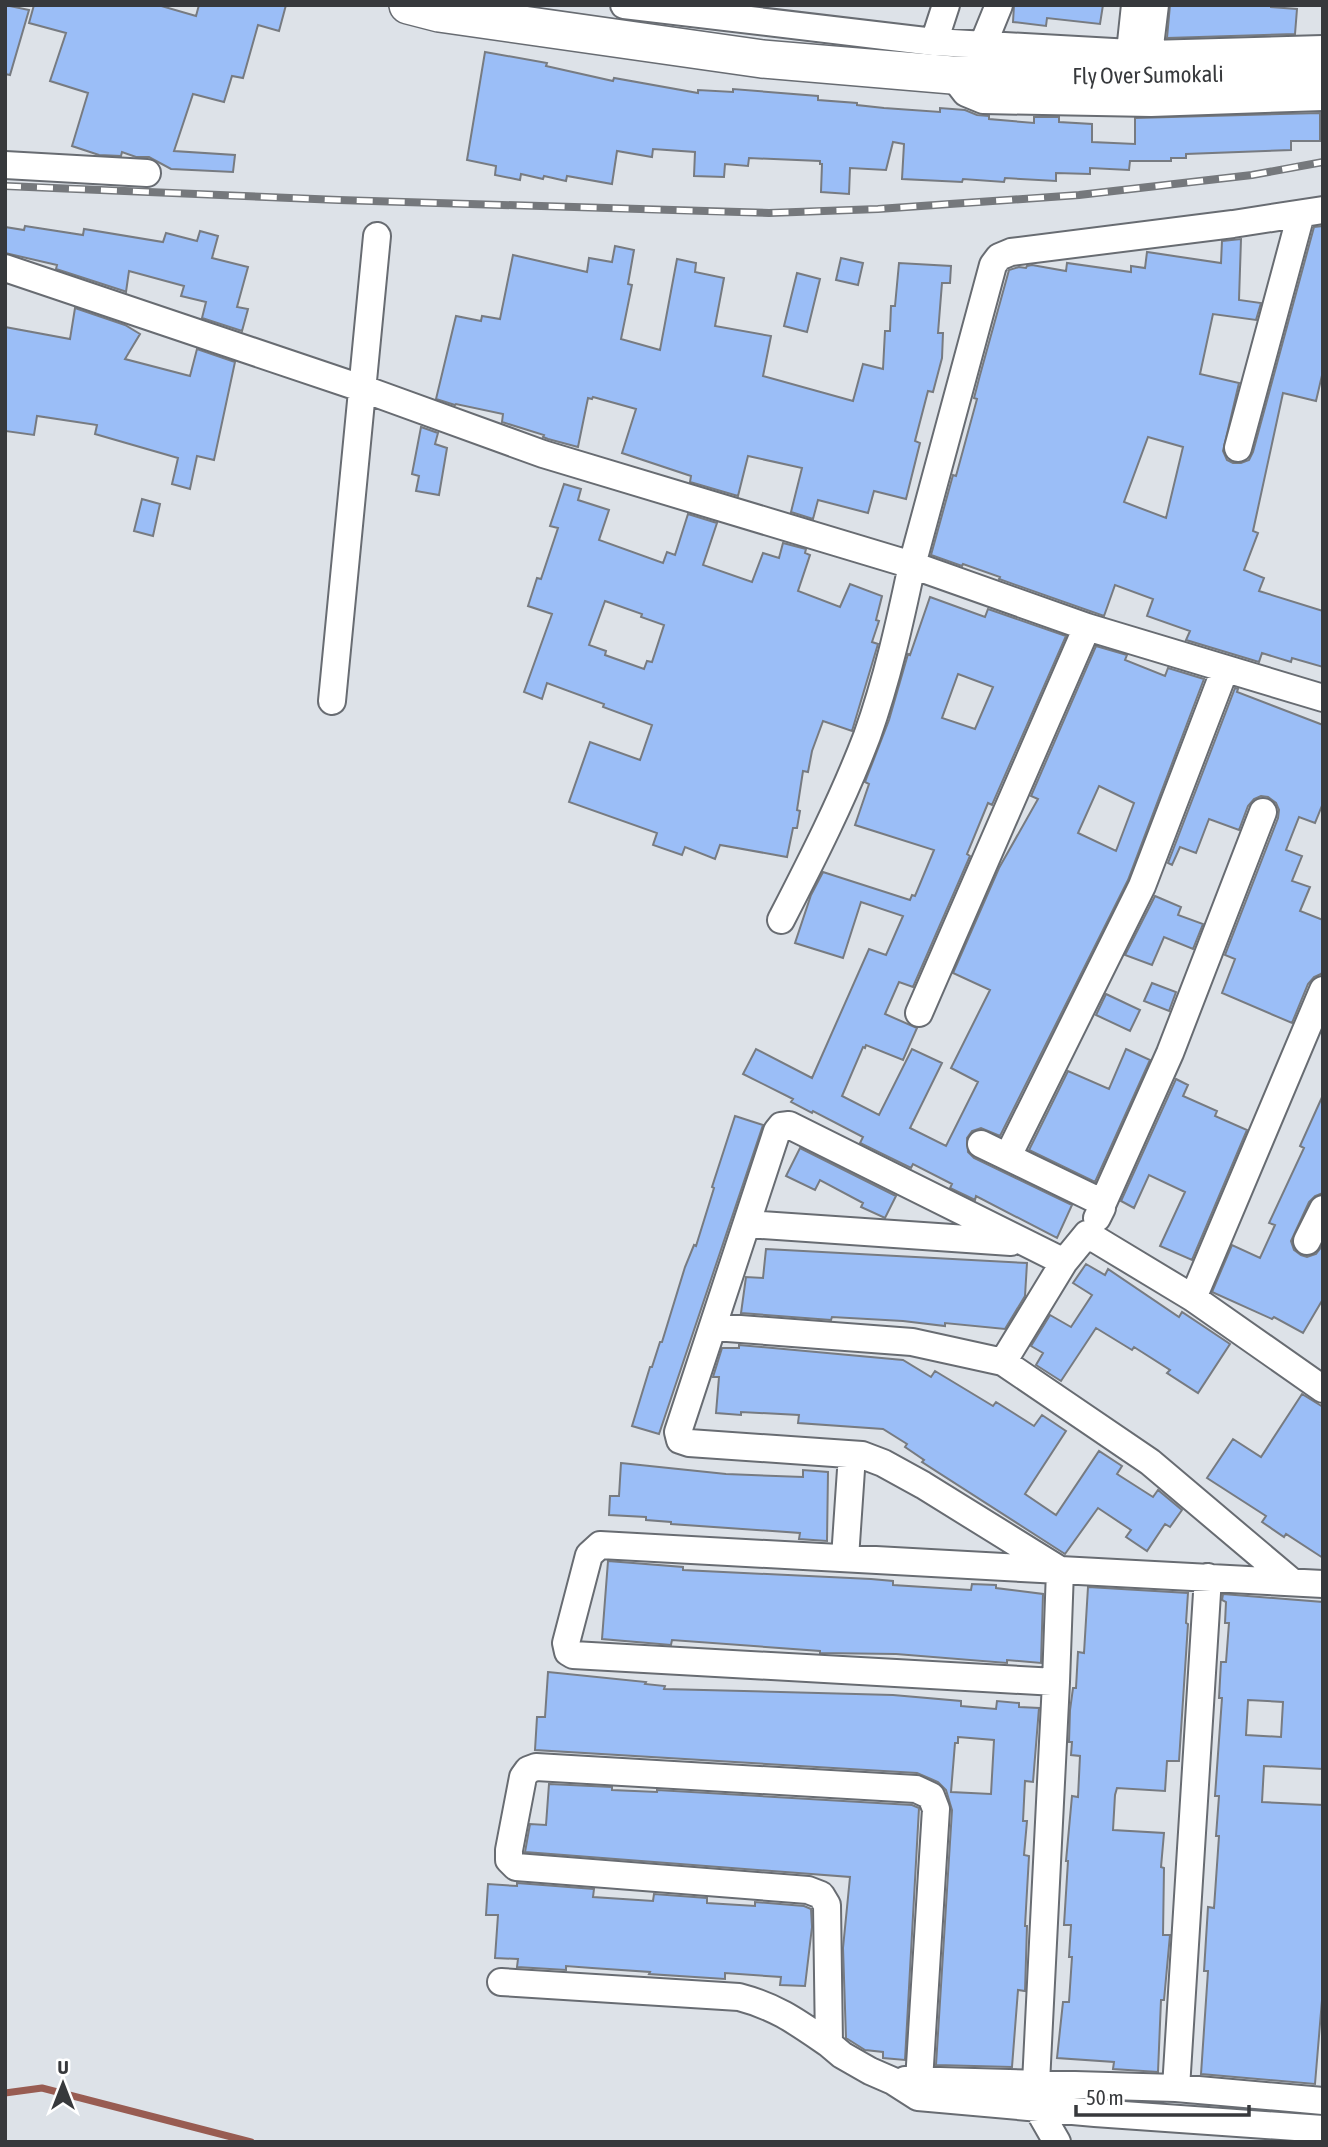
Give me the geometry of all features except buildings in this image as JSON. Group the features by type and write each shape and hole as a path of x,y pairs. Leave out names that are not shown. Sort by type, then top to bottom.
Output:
{"main road":[{"name":"Fly Over Sumokali","path":"429,8 547,17 762,59 1166,75 1323,70"}],"street":[{"path":"934,43 946,5"},
{"path":"999,5 965,93 983,100 1151,103 1323,97"},
{"path":"1135,5 1140,53"},
{"path":"1140,53 1155,5"},
{"path":"637,6 934,43 975,68 1140,53 1323,49"},
{"path":"5,165 147,173"},
{"path":"781,920 826,830 867,734 886,676 912,565 996,260 1011,252 1312,212 1238,449"},
{"path":"332,701 377,236"},
{"path":"5,268 362,388 543,454 912,565 1087,627 1323,698"},
{"path":"919,1013 1087,627"},
{"path":"1007,1156 1142,886 1225,669"},
{"path":"1003,1362 1064,1262 1087,1234 1101,1211 1170,1053 1263,812"},
{"path":"1193,1298 1323,990"},
{"path":"1060,1570 883,1463 862,1455 689,1443 680,1440 678,1432 777,1131 781,1126 789,1125 1064,1262"},
{"path":"981,1144 1102,1205"},
{"path":"1307,1241 1323,1209"},
{"path":"747,1224 1024,1243"},
{"path":"1087,1234 1193,1298 1323,1389"},
{"path":"714,1327 887,1339 940,1346 1003,1362 1150,1462 1292,1582"},
{"path":"845,1558 852,1455"},
{"path":"1056,1682 578,1656 568,1652 566,1648 589,1555 600,1545 1323,1584"},
{"path":"1057,2142 1037,2096 1060,1570"},
{"path":"1176,2088 1208,1577"},
{"path":"829,2044 827,1906 821,1895 808,1890 516,1867 509,1860 509,1850 523,1777 528,1770 536,1767 916,1789 931,1796 936,1809 919,2088"},
{"path":"501,1982 739,1997 766,2004 787,2015 870,2071 919,2088 1037,2096 1278,2126 1323,2129"},
{"path":"1037,2096 1176,2088 1323,2101"},
{"path":"1278,2126 1279,2097"}],"waterway":[{"path":"5,2093 42,2088 251,2142"}],"railway":[{"path":"5,186 339,200 769,213 878,209 1079,195 1252,175 1323,162"}]}
